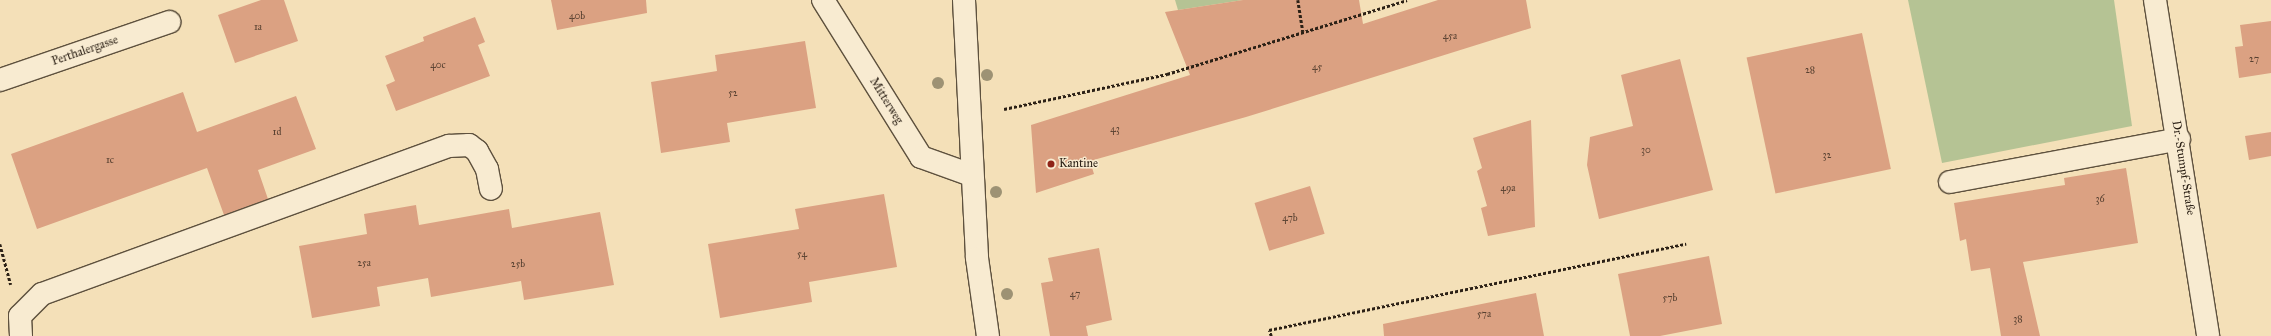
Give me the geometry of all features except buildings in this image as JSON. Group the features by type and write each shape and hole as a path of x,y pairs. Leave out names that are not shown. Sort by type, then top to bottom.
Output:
{"street":[{"name":"Mitterweg","path":"823,0 921,157 971,175"},
{"path":"964,0 971,175 977,258 988,336"},
{"name":"Dr.-Stumpf-Straße","path":"2155,0 2179,139 2208,336"},
{"name":"Perthalergasse","path":"0,80 169,22"},
{"path":"1950,182 2179,139"},
{"path":"21,326 42,294 450,146 469,146 477,151 487,169 491,189"}],"path":[{"path":"1298,0 1303,32"},
{"path":"1004,109 1167,74 1407,0"},
{"path":"0,244 21,326"},
{"path":"1271,336 1269,330 1686,244"}],"green space":[{"path":"1175,0 1243,0 1178,10"},
{"path":"1908,0 2114,0 2132,126 1942,163"}],"place":[{"name":"Kantine","path":"1051,164"}]}
